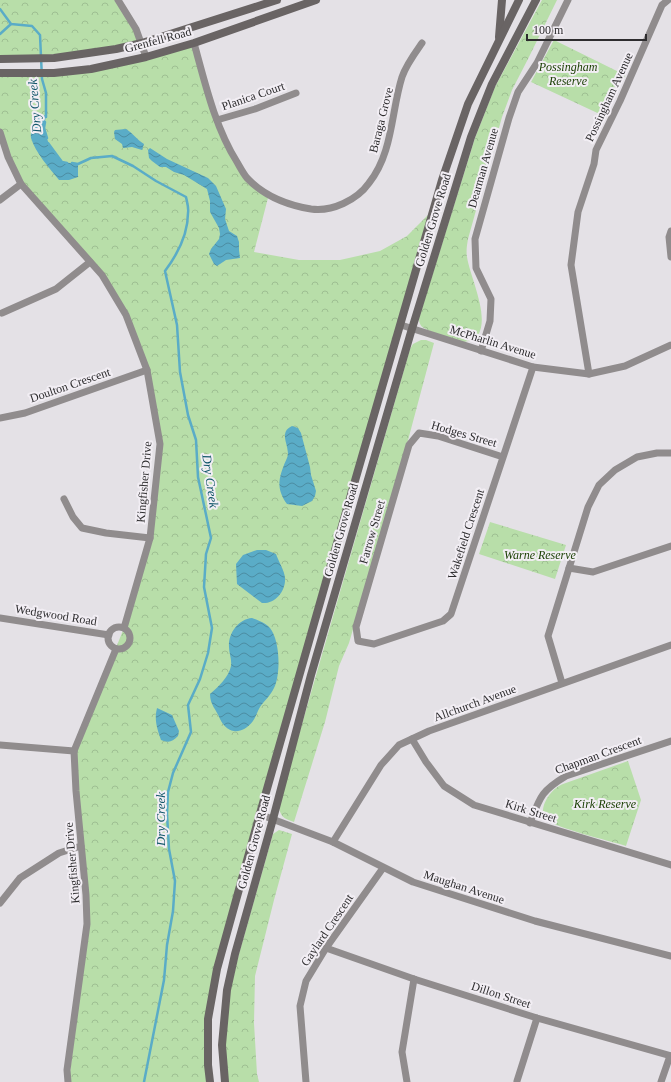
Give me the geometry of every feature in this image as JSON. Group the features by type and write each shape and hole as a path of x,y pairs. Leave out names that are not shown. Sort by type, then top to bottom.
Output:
{"main road":[{"name":"Grenfell Road","path":"0,59 31,60 98,53 142,43 277,0"},
{"name":"Grenfell Road","path":"0,74 54,73 91,69 146,57 194,43 316,0"},
{"path":"498,41 502,0"},
{"name":"Golden Grove Road","path":"210,1082 208,1064 208,1019 217,969 260,814 442,180 468,104 519,0"},
{"name":"Golden Grove Road","path":"225,1082 222,1045 227,990 235,954 273,819 311,674 471,137 492,84 536,0"}],"street":[{"path":"118,0 136,29 146,57"},
{"name":"Dearman Avenue","path":"481,351 490,321 491,299 476,268 475,239 509,118 518,92 536,63 568,0"},
{"name":"Possingham Avenue","path":"589,374 571,265 578,212 594,164 596,150 662,5 668,0"},
{"name":"Baraga Grove","path":"194,43 217,120 234,158 246,177 282,202 298,207 317,210 338,206 356,196 369,184 380,165 390,135 402,76 422,43"},
{"name":"Planica Court","path":"217,120 296,93"},
{"name":"Kingfisher Drive","path":"0,132 8,158 21,184 102,275 126,315 147,370 160,444 150,538 124,628"},
{"path":"0,200 21,184"},
{"path":"671,231 668,237 671,257"},
{"path":"2,313 56,289 90,262"},
{"name":"McPharlin Avenue","path":"401,325 533,367 589,374 625,366 671,345"},
{"name":"Wakefield Crescent","path":"358,641 374,644 443,621 451,614 533,367"},
{"name":"Doulton Crescent","path":"0,418 25,412 147,370"},
{"name":"Hodges Street","path":"419,433 438,436 503,457"},
{"name":"Farrow Street","path":"358,641 356,627 409,445 419,433"},
{"path":"562,683 548,636 588,507 599,485 615,470 637,457 657,453 671,453"},
{"path":"64,499 73,517 82,528 106,533 150,538"},
{"path":"569,568 593,572 671,546"},
{"name":"Wedgwood Road","path":"0,618 109,634"},
{"path":"120,627 124,628 129,633 130,640 127,647 123,649 116,649 113,647 109,642 109,634 113,629 120,627"},
{"name":"Allchurch Avenue","path":"332,842 381,765 399,745 429,731 671,645"},
{"name":"Kingfisher Drive","path":"68,1082 67,1070 87,924 74,751 116,649"},
{"name":"Kirk Street","path":"412,740 444,786 474,805 671,865"},
{"name":"Chapman Crescent","path":"530,823 540,797 553,784 566,776 671,741"},
{"path":"0,745 74,751"},
{"name":"Maughan Avenue","path":"260,814 332,842 413,882 536,921 671,956"},
{"path":"0,903 20,878 59,853 81,846"},
{"name":"Gaylard Crescent","path":"306,1082 300,1006 306,981 326,948 383,868"},
{"name":"Dillon Street","path":"326,948 414,979 537,1018 670,1056"},
{"path":"407,1082 402,1052 414,979"},
{"path":"517,1081 537,1018"},
{"path":"661,1082 670,1056"}],"green space":[{"path":"0,0 118,0 142,43 116,49 0,59"},
{"path":"542,0 557,0 512,90 502,117 468,239 467,257 481,307 482,318 478,335 474,339 461,342 424,328 420,324 419,318 475,138 495,87"},
{"name":"Possingham Reserve","path":"554,40 625,75 624,78 619,78 613,90 616,94 606,117 531,82"},
{"path":"194,43 217,120 246,177 269,194 254,252 299,260 340,260 380,251 407,236 434,209 259,817 208,1019 210,1082 69,1082 87,924 74,751 124,628 150,538 160,444 147,370 126,315 90,261 21,184 0,132 0,73 65,72"},
{"path":"421,340 434,343 407,444 349,643 339,666 325,722 294,822 287,820 281,814 279,804 410,349 413,344"},
{"name":"Warne Reserve","path":"490,522 566,545 555,579 479,554"},
{"name":"Kirk Reserve","path":"628,761 641,800 626,846 571,830 544,818 543,808 545,803 551,793 559,786"},
{"path":"580,794 591,796 588,807 577,804"},
{"path":"279,830 292,834 255,976 254,1023 257,1074 259,1082 228,1082 225,1046 230,991 273,834"}],"water":[{"path":"46,115 44,128 49,145 62,162 78,164 78,177 69,180 59,180 36,149 31,138 32,130 38,117"},
{"path":"126,129 144,144 142,150 132,147 123,148 122,144 115,139 115,130"},
{"path":"150,148 167,159 208,178 216,186 226,209 225,219 229,231 237,236 239,242 240,258 226,260 217,266 214,264 209,254 219,239 220,234 219,228 210,212 210,201 207,189 184,175 174,172 166,167 160,167 149,158 148,150"},
{"path":"292,426 298,428 301,433 316,491 312,501 302,506 287,504 281,494 280,489 282,470 288,455 285,435 288,428"},
{"path":"257,550 266,550 276,554 285,575 285,583 282,592 275,599 267,603 262,603 237,584 236,564 243,555"},
{"path":"252,618 266,625 273,633 278,649 278,674 273,691 260,707 253,721 244,729 235,731 227,728 223,724 212,704 210,694 223,682 230,670 231,664 229,642 232,632 242,621"},
{"path":"157,708 172,715 179,731 178,736 172,741 168,742 161,740 156,720"}],"waterway":[{"name":"Dry Creek","path":"0,9 11,24 32,26 40,35 42,79 46,93 46,117"},
{"path":"0,34 11,24"},
{"name":"Dry Creek","path":"45,122 44,128 47,138"},
{"name":"Dry Creek","path":"48,143 62,162 67,163"},
{"name":"Dry Creek","path":"72,163 78,164 91,158 112,156 133,166 156,181 186,197 188,209 188,221 184,236 178,251 165,271 177,325 180,372 188,415 196,440 198,477 211,538 206,554 204,587 212,628 208,653 200,679 188,705 191,732 173,773 168,792 167,814 169,849 175,881 173,911 167,945 164,980 144,1082"}]}
